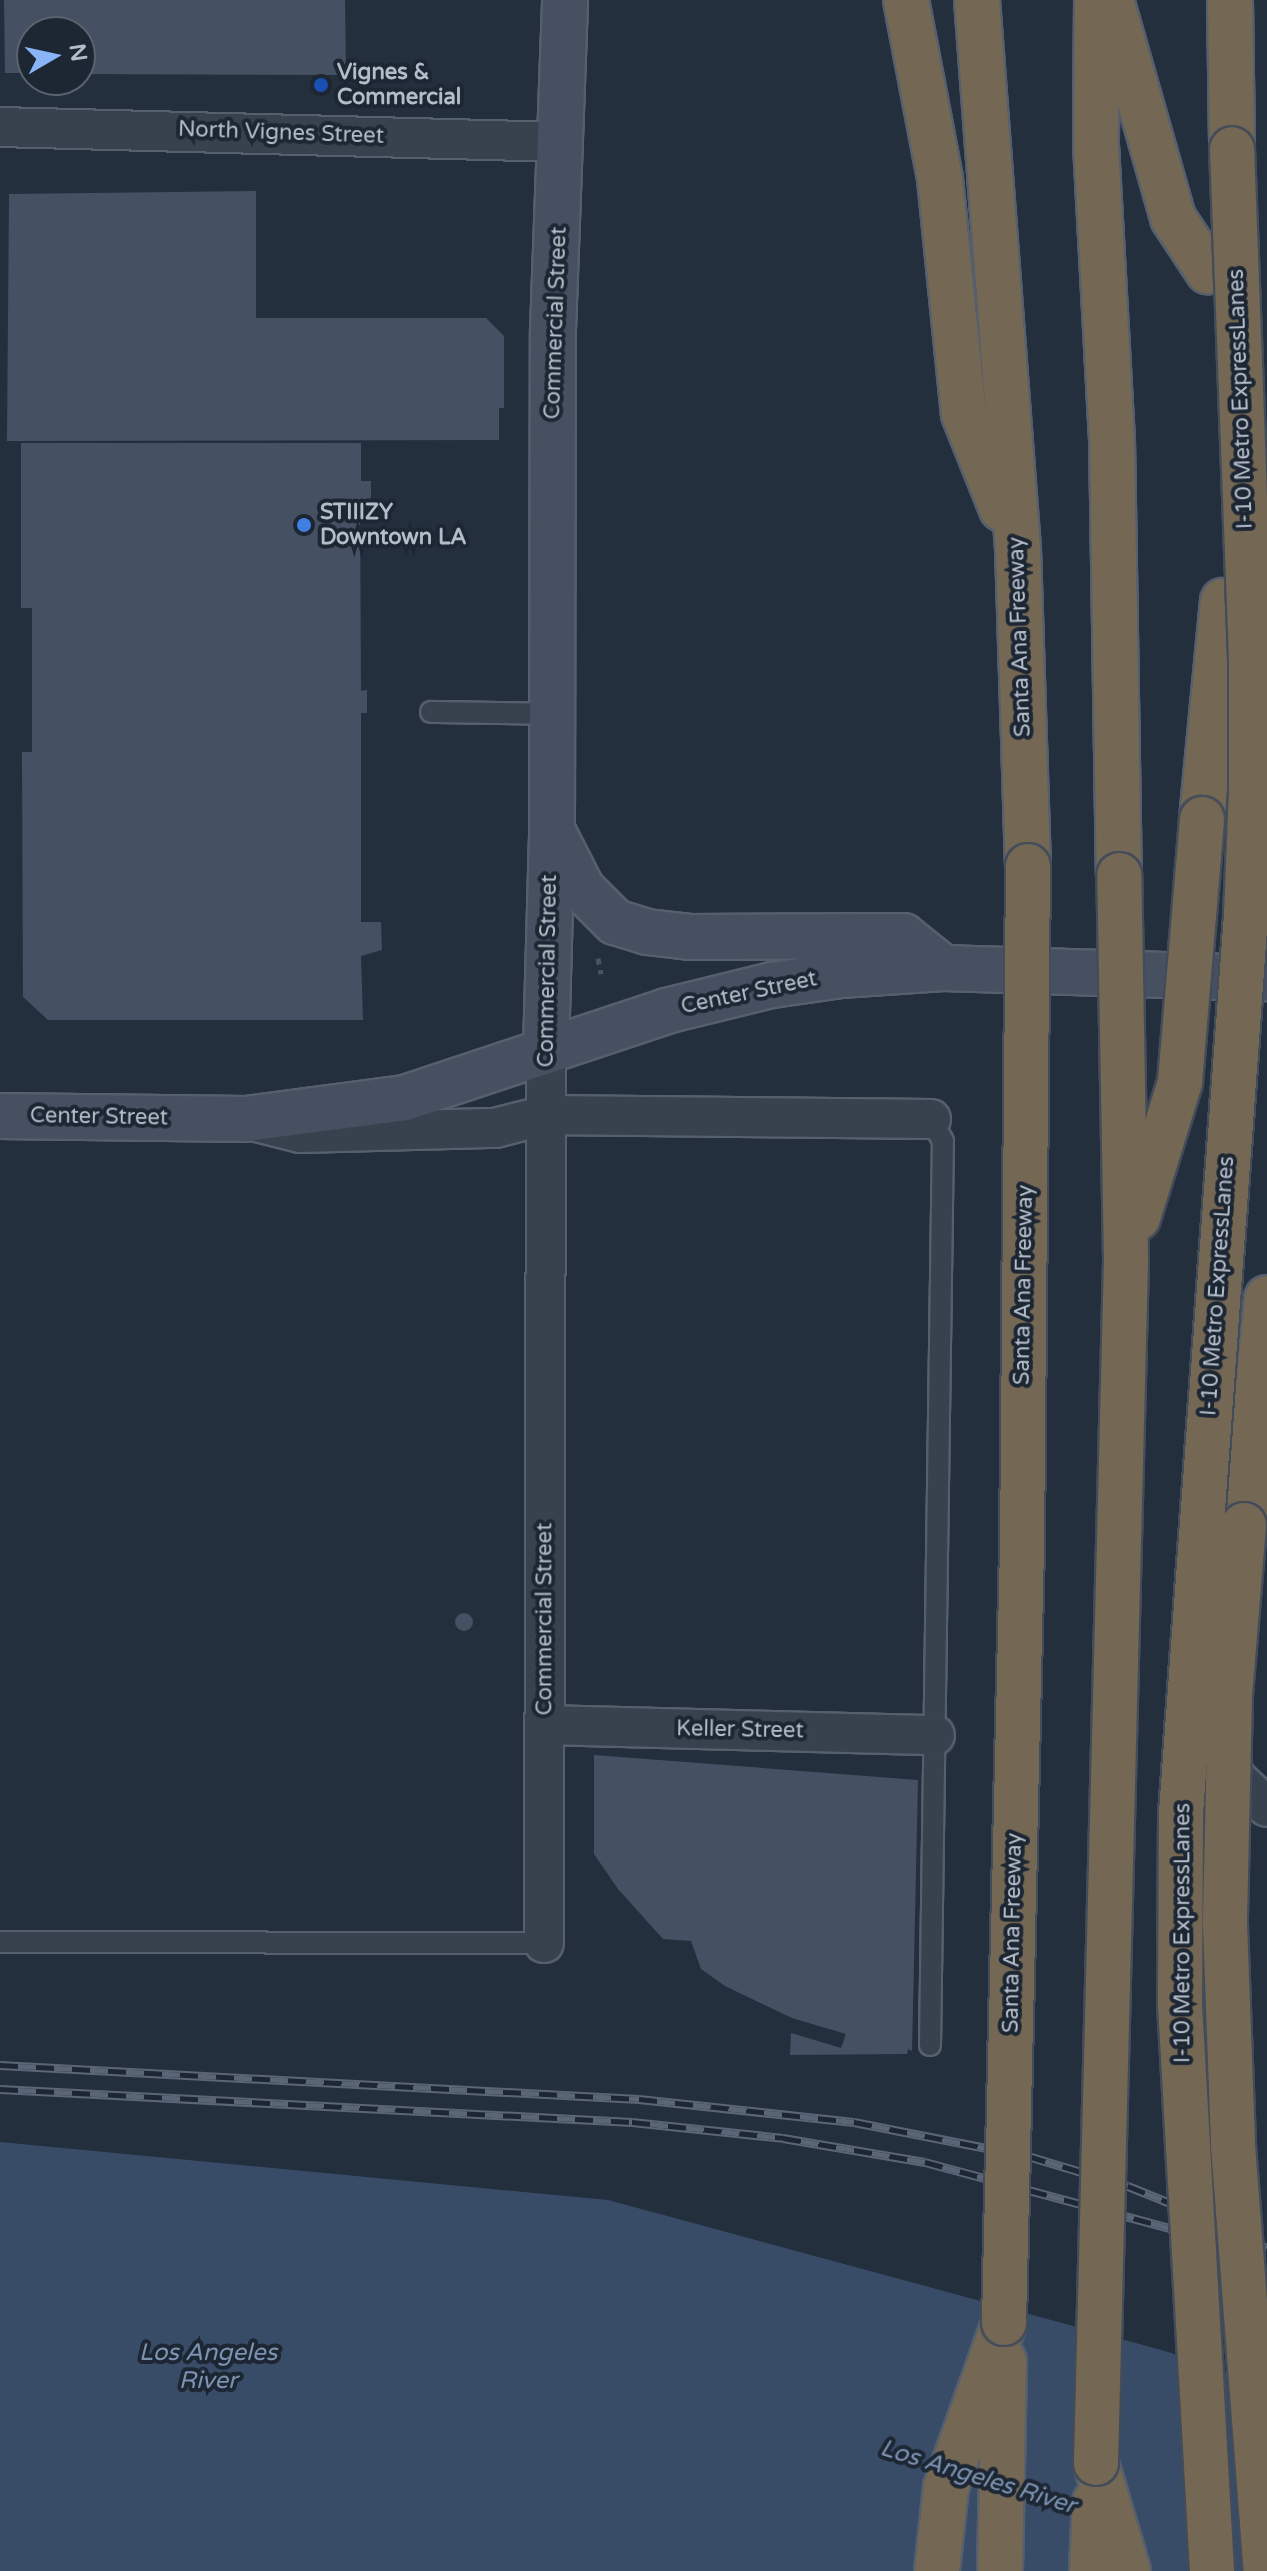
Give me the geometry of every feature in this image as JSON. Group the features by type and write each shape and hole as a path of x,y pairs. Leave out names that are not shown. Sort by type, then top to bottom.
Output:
{"highway":[{"path":"906,0 940,179 964,414 1018,549"},
{"name":"Santa Ana Freeway","path":"977,0 1018,549 1028,866 1022,1550 1000,2571"},
{"path":"1092,2571 1126,1259 1112,438 1096,145 1097,0"},
{"path":"1111,0 1173,218 1208,271"},
{"name":"I-10 Metro ExpressLanes","path":"1212,2571 1180,2004 1181,1861 1189,1678 1246,915 1251,789 1251,659 1232,149 1230,0"},
{"path":"1126,1259 1180,1082 1223,601"},
{"name":"I-10 Metro ExpressLanes","path":"1266,2571 1233,2146 1225,1850 1230,1697 1267,1298"},
{"path":"937,2571 946,2487 1004,2323"},
{"path":"1096,2463 1128,2571"}],"main road":[{"name":"Commercial Street","path":"546,1050 552,829 553,330 565,0"},
{"path":"552,829 582,889 615,922 647,932 690,937 903,936 943,968"},
{"name":"Center Street","path":"0,1116 246,1119 405,1098 666,1011 772,985 841,975 943,968 1267,978"}],"street":[{"name":"North Vignes Street","path":"0,127 562,142"},
{"name":"Commercial Street","path":"544,1943 546,1050"},
{"name":"Center Street","path":"246,1119 300,1133 495,1128 546,1115 931,1119"},
{"path":"1267,1561 1225,1632 1215,1692 1220,1738 1236,1778 1267,1807"},
{"name":"Keller Street","path":"545,1725 935,1735"}],"lane":[{"path":"431,712 552,714"},
{"path":"930,2045 943,1141 931,1119"},
{"path":"0,1942 295,1940 544,1943"}],"path":[{"path":"598,957 601,974"}],"water":[{"name":"Los Angeles River","path":"0,2142 608,2200 1165,2351 1267,2387 1267,2571 0,2571"}],"building":[{"path":"4,0 345,0 346,75 96,74 96,16 16,16 16,73 5,73"},
{"path":"256,191 256,318 486,318 504,336 504,408 499,408 499,440 7,441 9,194"},
{"path":"21,443 361,443 361,481 371,481 371,510 360,510 361,691 367,690 367,713 361,713 361,922 381,922 382,950 361,956 363,1020 48,1020 23,997 22,752 32,752 32,608 21,608"},
{"path":"460,1613 468,1613 473,1622 471,1629 460,1631 455,1626 455,1618"},
{"path":"594,1755 918,1780 912,2051 908,2049 907,2054 790,2055 791,2033 841,2048 846,2034 792,2018 725,1986 701,1969 691,1941 663,1939 618,1889 594,1854"}],"railway":[{"path":"0,2065 639,2099 854,2122 1028,2156 1128,2186 1205,2217 1267,2248"},
{"path":"0,2089 632,2122 783,2138 925,2162 1170,2228 1267,2273"}],"place":[{"name":"Vignes & Commercial","path":"321,85"},
{"name":"STIIIZY Downtown LA","path":"304,525"}]}
